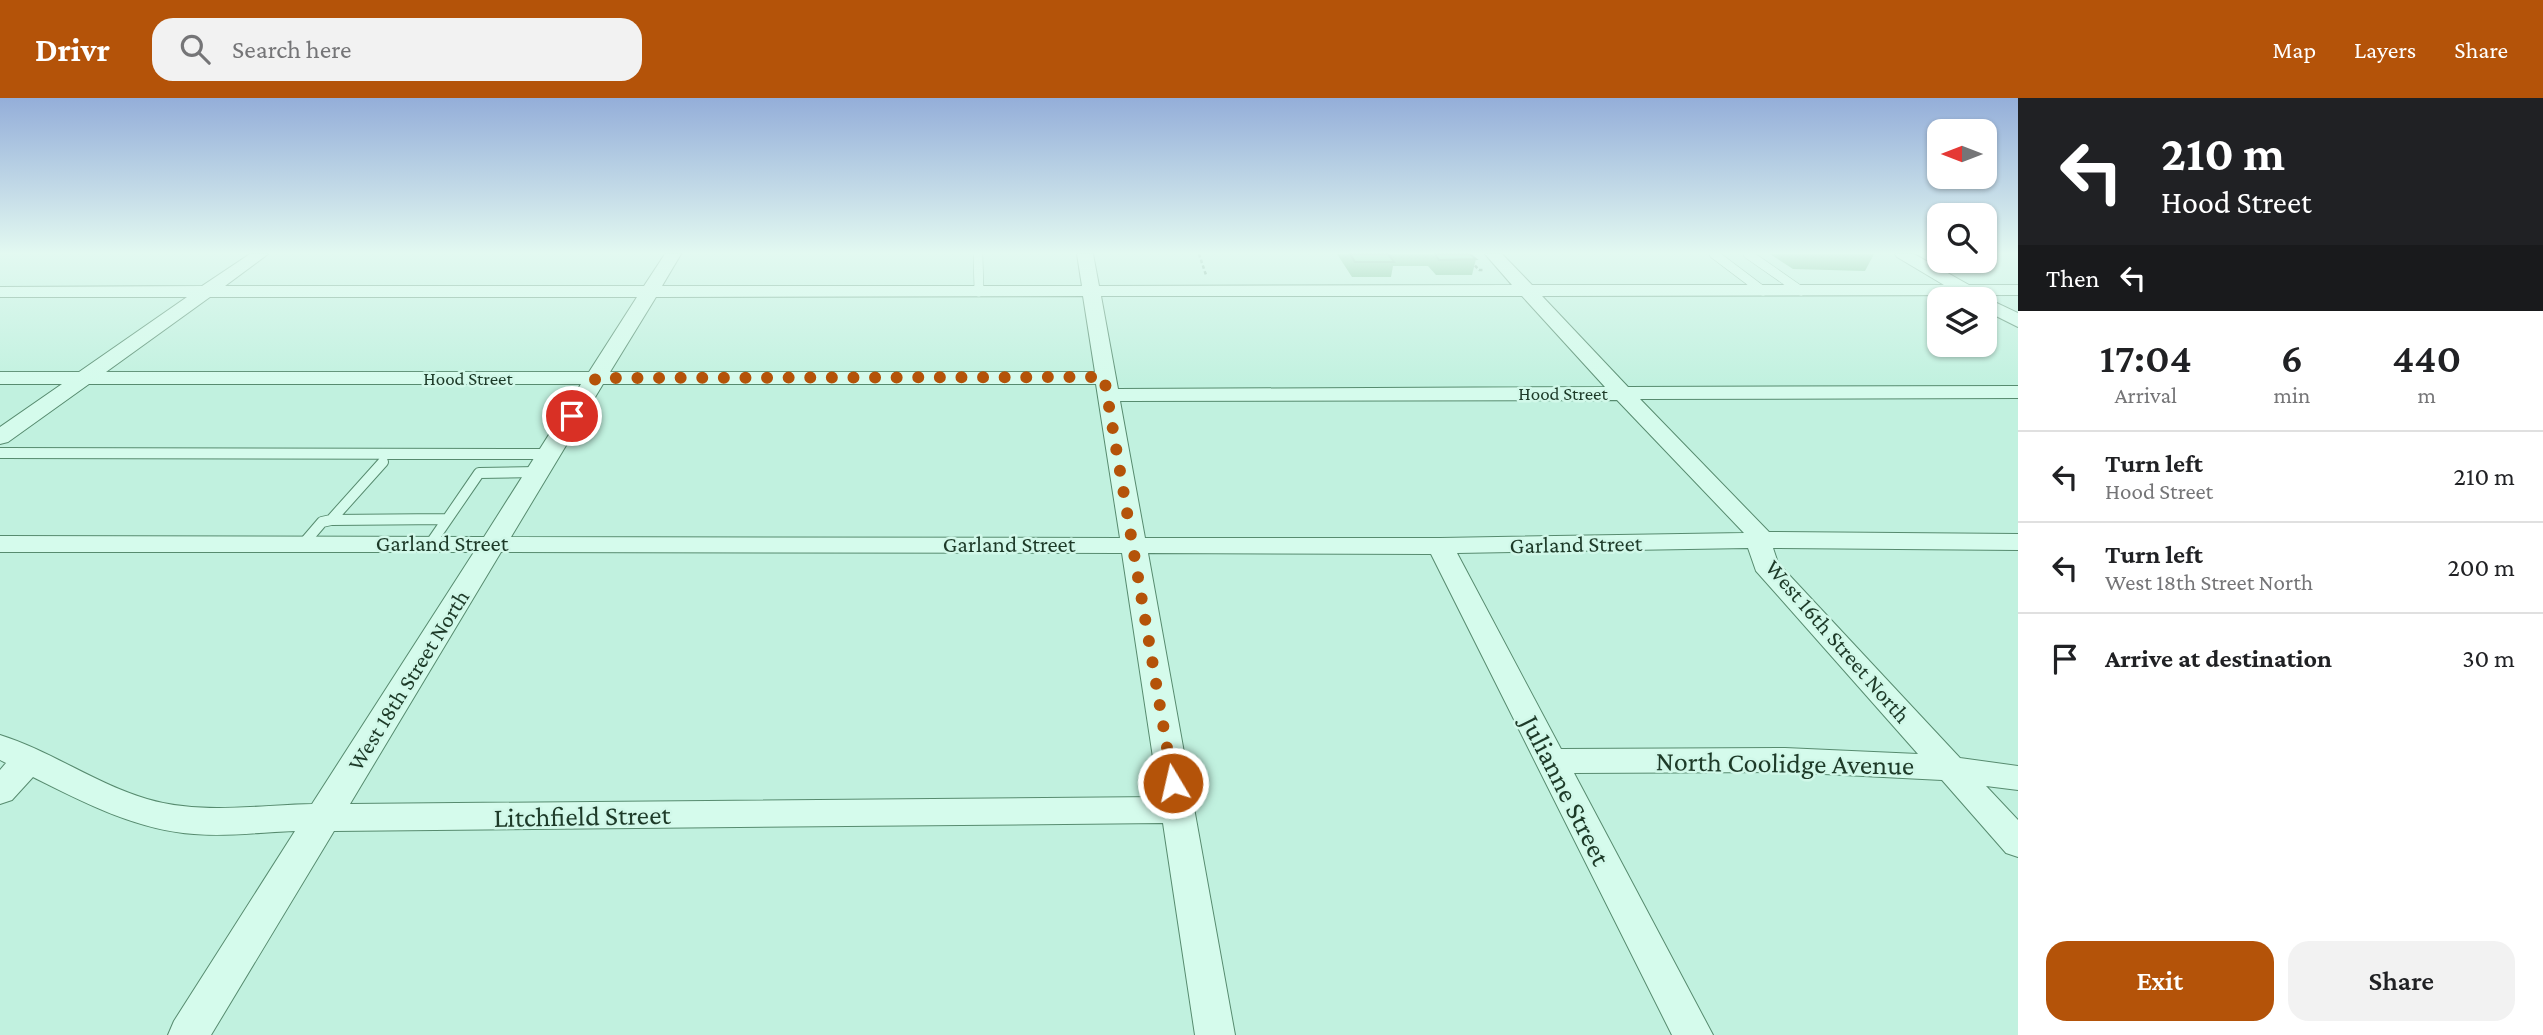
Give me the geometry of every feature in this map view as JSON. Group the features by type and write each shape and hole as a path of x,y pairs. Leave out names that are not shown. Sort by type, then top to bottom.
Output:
{"street":[{"path":"0,438 198,298"},
{"name":"West 18th Street North","path":"188,1035 646,298"},
{"path":"1092,298 1215,1035"},
{"name":"West 16th Street North","path":"1534,298 1677,452 1756,531 1765,565 2018,843"},
{"path":"1997,309 2018,321"},
{"name":"Hood Street","path":"0,378 596,378 1623,393 2018,392"},
{"name":"Garland Street","path":"0,544 1440,546 1759,540 2018,542"},
{"name":"Julianne Street","path":"1440,546 1693,1035"},
{"path":"0,791 15,753"},
{"name":"Litchfield Street","path":"15,753 131,807 165,817 207,822 322,818 1178,810"},
{"name":"North Coolidge Avenue","path":"1551,761 1804,760 1949,767 2018,778"}],"lane":[{"path":"0,453 543,463"},
{"path":"331,520 383,462"},
{"path":"431,543 480,472 543,463"},
{"path":"304,543 322,522 331,520 447,519"}],"route":[{"path":"572,416 596,378 1104,377 1173,783"}]}
